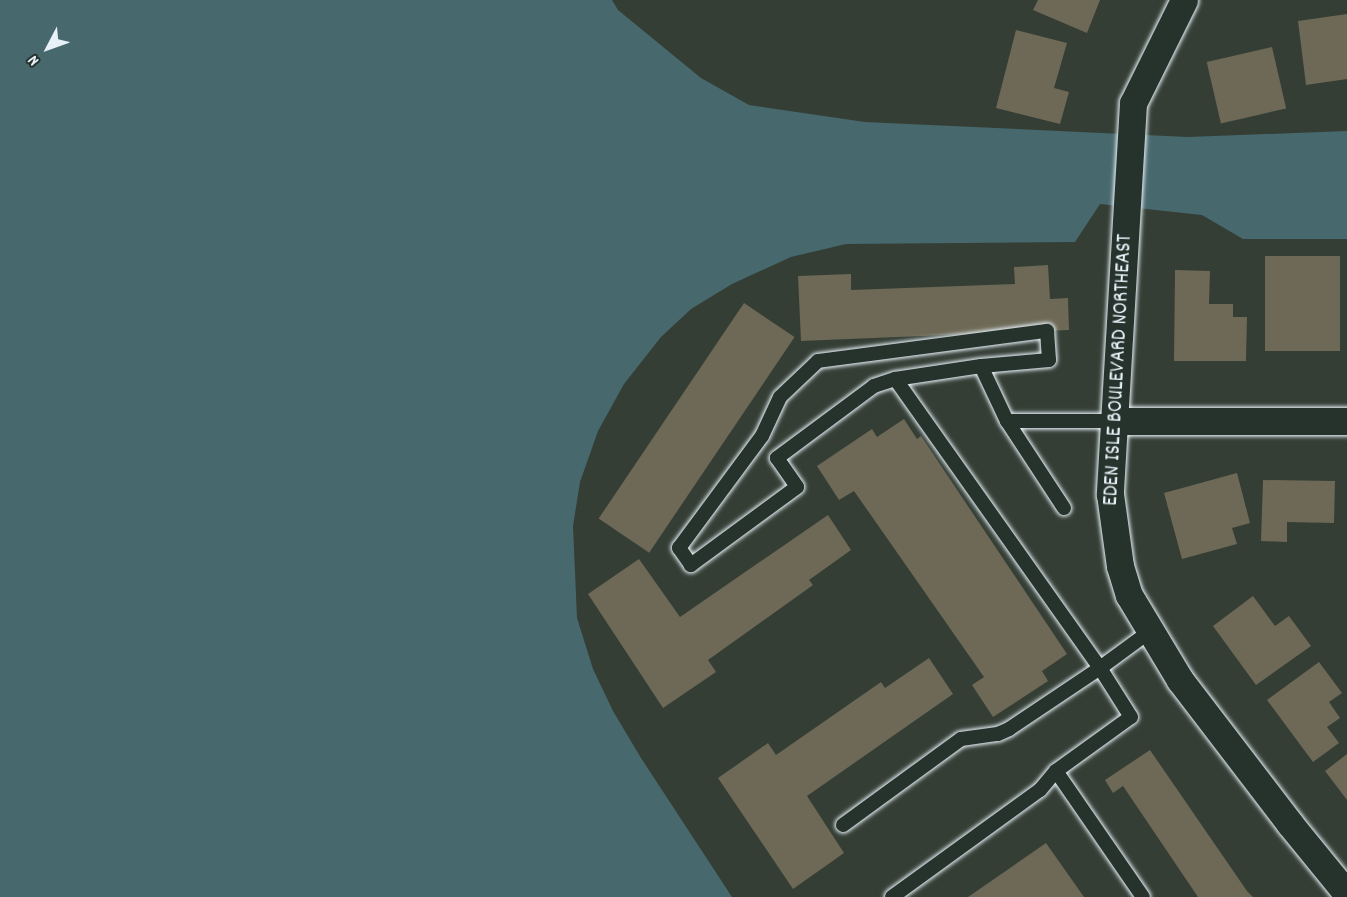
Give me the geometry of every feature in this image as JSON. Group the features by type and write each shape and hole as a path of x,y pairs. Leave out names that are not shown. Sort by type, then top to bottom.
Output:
{"street":[{"name":"EDEN ISLE BOULEVARD NORTHEAST","path":"1184,0 1133,102 1110,494 1120,566 1129,595 1149,632 1215,728 1347,894"},
{"path":"1115,421 1347,421"}],"lane":[{"path":"762,436 777,458 797,487 692,565 679,548 762,436 780,397 818,361 1047,331 1049,360 981,366 895,379 874,386 777,458"},
{"path":"981,366 1006,421 1064,508"},
{"path":"892,897 1040,790 1056,771 1131,717 1100,668 895,379"},
{"path":"1006,421 1115,421"},
{"path":"843,825 961,739 998,734 1010,729 1149,632"},
{"path":"1056,771 1143,897"}],"water":[{"path":"0,0 612,0 618,10 701,78 749,105 865,122 1188,137 1347,131 1347,239 1243,239 1202,215 1100,204 1075,242 846,244 791,257 732,284 691,309 661,337 624,384 598,431 580,482 573,526 577,618 593,669 613,711 732,897 0,897"}],"building":[{"path":"1038,0 1100,0 1087,33 1033,10"},
{"path":"1347,14 1347,79 1306,85 1298,21"},
{"path":"1016,30 1067,43 1054,88 1069,92 1060,124 996,108"},
{"path":"1272,47 1286,108 1221,123 1207,62"},
{"path":"1265,256 1340,256 1340,351 1265,351"},
{"path":"1048,265 1050,299 1068,298 1069,330 801,341 798,276 851,274 851,290 1015,284 1014,267"},
{"path":"1175,270 1210,271 1209,304 1233,304 1233,317 1247,317 1246,361 1174,361"},
{"path":"744,303 795,337 649,553 599,519"},
{"path":"904,419 917,439 921,436 1067,654 1042,671 1048,681 993,717 972,685 984,677 854,491 839,500 817,466 872,429 877,437"},
{"path":"1237,473 1250,523 1232,528 1237,544 1182,559 1164,493"},
{"path":"1263,480 1335,481 1334,523 1287,522 1287,542 1261,541"},
{"path":"828,515 851,550 809,580 813,585 708,660 716,672 663,708 588,594 639,559 680,617"},
{"path":"1253,596 1275,626 1289,616 1311,646 1256,685 1213,626"},
{"path":"929,658 953,694 807,796 844,853 793,889 718,778 768,743 776,755 881,682 885,688"},
{"path":"1319,662 1342,693 1329,702 1340,718 1327,727 1339,743 1313,762 1267,700"},
{"path":"1150,750 1253,897 1198,897 1123,786 1113,793 1105,780"},
{"path":"1347,754 1347,800 1325,771"},
{"path":"1046,843 1084,897 968,897"}]}
